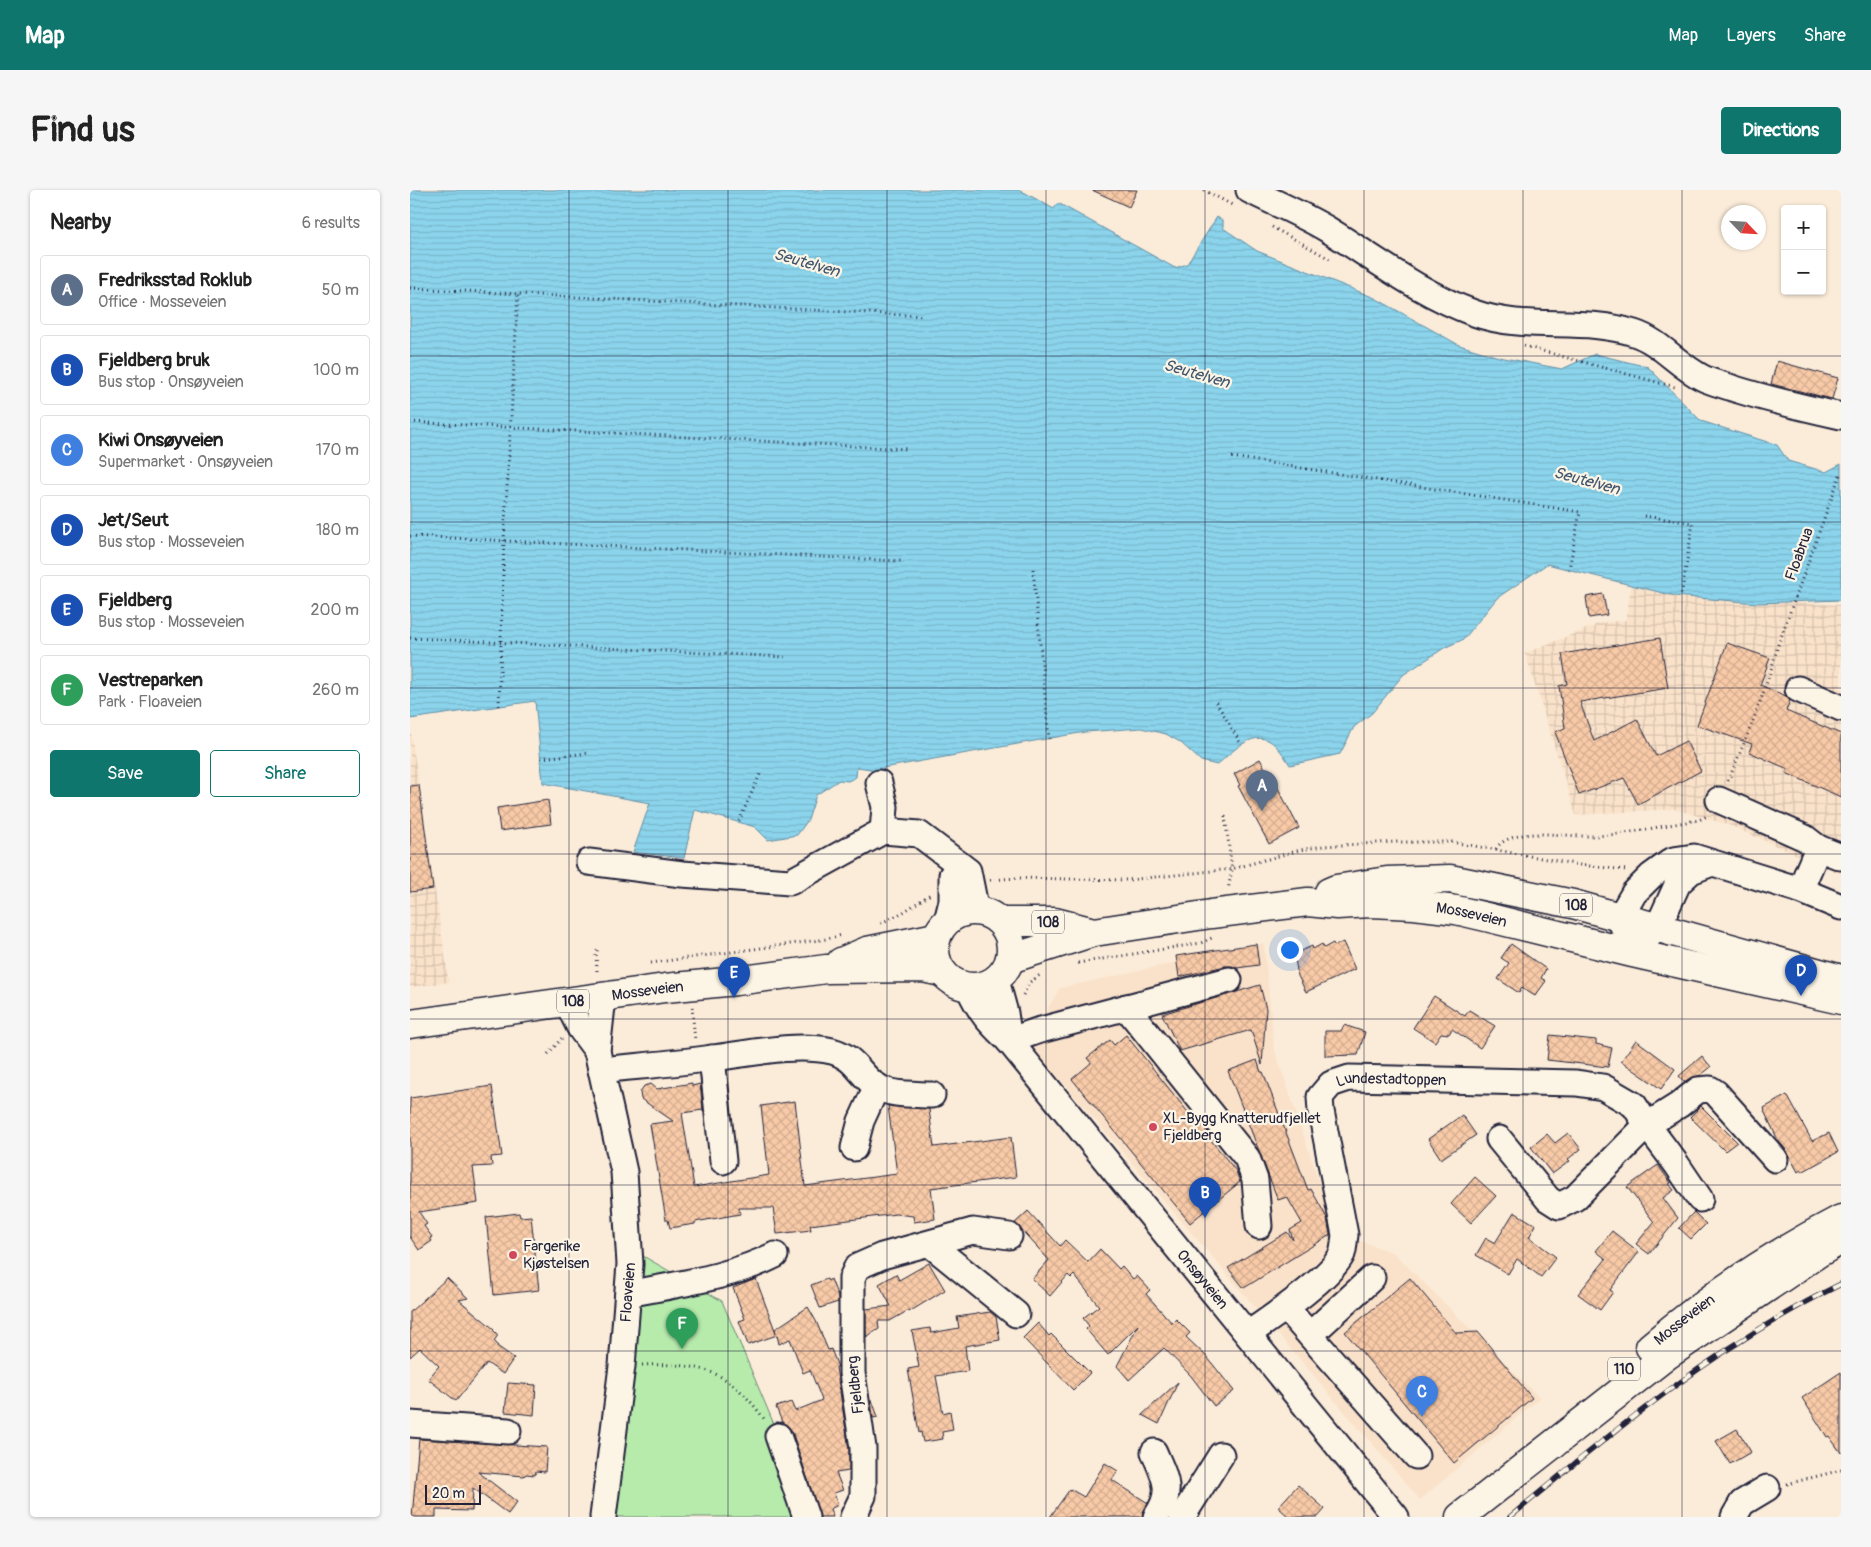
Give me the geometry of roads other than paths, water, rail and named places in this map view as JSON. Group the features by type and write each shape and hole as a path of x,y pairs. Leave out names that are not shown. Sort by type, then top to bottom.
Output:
{"main road":[{"name":"Mosseveien","path":"1308,902 1336,888 1387,881 1450,879 1573,904 1841,979"},
{"name":"Mosseveien","path":"1003,970 1094,932 1211,914 1308,902 1337,905 1371,903 1414,905 1456,910 1632,953 1841,1000"},
{"name":"108","path":"942,929 960,913 976,911 989,914 1001,922"},
{"name":"Mosseveien","path":"1001,922 1056,922 1094,932"},
{"path":"1001,922 1008,934 1011,946 1003,970"},
{"name":"Mosseveien","path":"826,969 867,951 942,929"},
{"path":"942,929 934,949 936,962 942,972"},
{"name":"Mosseveien","path":"410,1024 666,988 826,969 923,968 942,972"},
{"name":"108","path":"942,972 954,983 970,988 984,986 1003,970"},
{"name":"Mosseveien","path":"1469,1510 1486,1486 1678,1324 1713,1297 1812,1234 1841,1219"},
{"name":"Mosseveien","path":"1469,1510 1492,1494 1589,1414 1666,1356 1820,1252 1841,1240"}],"street":[{"path":"1249,190 1325,228 1392,271 1439,298 1475,313 1520,324 1594,324 1636,333 1655,344 1684,368 1704,379 1765,398 1841,416"},
{"path":"1798,689 1841,708"},
{"path":"879,783 885,807 884,831"},
{"path":"1719,800 1805,838 1818,848 1841,857"},
{"path":"589,862 682,874 790,882 884,831 919,834 968,871 976,911"},
{"path":"1800,890 1818,848"},
{"path":"1712,863 1691,870 1678,884 1658,927 1632,953 1620,917 1634,892 1651,876 1674,860 1694,857 1726,866 1800,890 1841,907"},
{"path":"942,929 952,901 952,875 960,865"},
{"path":"1003,970 1005,1013 1009,1042 1037,1031 1230,980"},
{"name":"Onsøyveien","path":"970,988 977,1006 986,1019 1009,1042 1396,1517"},
{"name":"Floaveien","path":"603,997 599,1060 624,1172 630,1264 622,1366 603,1517"},
{"name":"Floaveien","path":"568,1002 580,1028 599,1060"},
{"path":"1126,1007 1247,1158 1255,1180 1259,1226"},
{"path":"599,1060 704,1059 778,1049 818,1049 834,1052 846,1057 860,1068 877,1086 894,1092 932,1095"},
{"path":"704,1059 723,1161"},
{"name":"Lundestadtoppen","path":"1248,1334 1286,1308 1333,1268 1342,1254 1346,1235 1321,1111 1320,1097 1331,1084 1349,1078 1576,1082 1603,1087 1634,1105 1647,1125 1678,1164 1700,1199"},
{"path":"854,1148 861,1121 877,1086"},
{"path":"1499,1139 1548,1199 1559,1206 1575,1198 1647,1125 1679,1105 1698,1090 1710,1089 1734,1111 1775,1159"},
{"name":"Fjeldberg","path":"853,1517 863,1496 863,1458 852,1373 852,1278 857,1268 882,1256 973,1231 1009,1236"},
{"path":"930,1244 1016,1314"},
{"path":"628,1294 728,1273 756,1264 775,1255"},
{"path":"1310,1335 1372,1278"},
{"path":"1286,1308 1416,1456"},
{"path":"410,1424 508,1431"},
{"path":"778,1436 806,1517"},
{"path":"1154,1452 1167,1484 1163,1506 1156,1517"},
{"path":"1182,1517 1221,1455"},
{"path":"1734,1517 1742,1503 1767,1488"}],"water":[{"name":"Seutelven","path":"410,190 1020,190 1054,209 1058,203 1175,268 1187,264 1217,217 1223,221 1223,228 1257,251 1375,298 1459,345 1499,357 1562,369 1595,354 1648,367 1701,421 1777,445 1788,461 1826,472 1841,464 1841,600 1757,603 1675,596 1547,564 1497,598 1464,639 1444,648 1403,675 1372,713 1354,727 1340,754 1290,765 1276,746 1268,740 1260,738 1252,739 1237,748 1217,765 1201,761 1180,742 1166,734 1141,728 1085,732 883,768 884,780 873,782 871,769 857,767 856,777 848,781 839,780 816,795 808,820 797,835 768,840 755,827 695,810 684,858 633,852 650,803 543,783 535,701 410,719"}],"railway":[{"path":"1510,1517 1588,1452 1710,1361 1752,1333 1841,1284"}],"place":[{"name":"Fredriksstad Roklub","path":"1262,811"},
{"name":"Jet/Seut","path":"1801,996"},
{"name":"Fjeldberg","path":"734,998"},
{"name":"XL-Bygg Knatterudfjellet Fjeldberg","path":"1153,1127"},
{"name":"Fjeldberg bruk","path":"1205,1218"},
{"name":"Fargerike Kjøstelsen","path":"513,1255"},
{"name":"Vestreparken","path":"682,1349"},
{"name":"Kiwi Onsøyveien","path":"1422,1417"}]}
